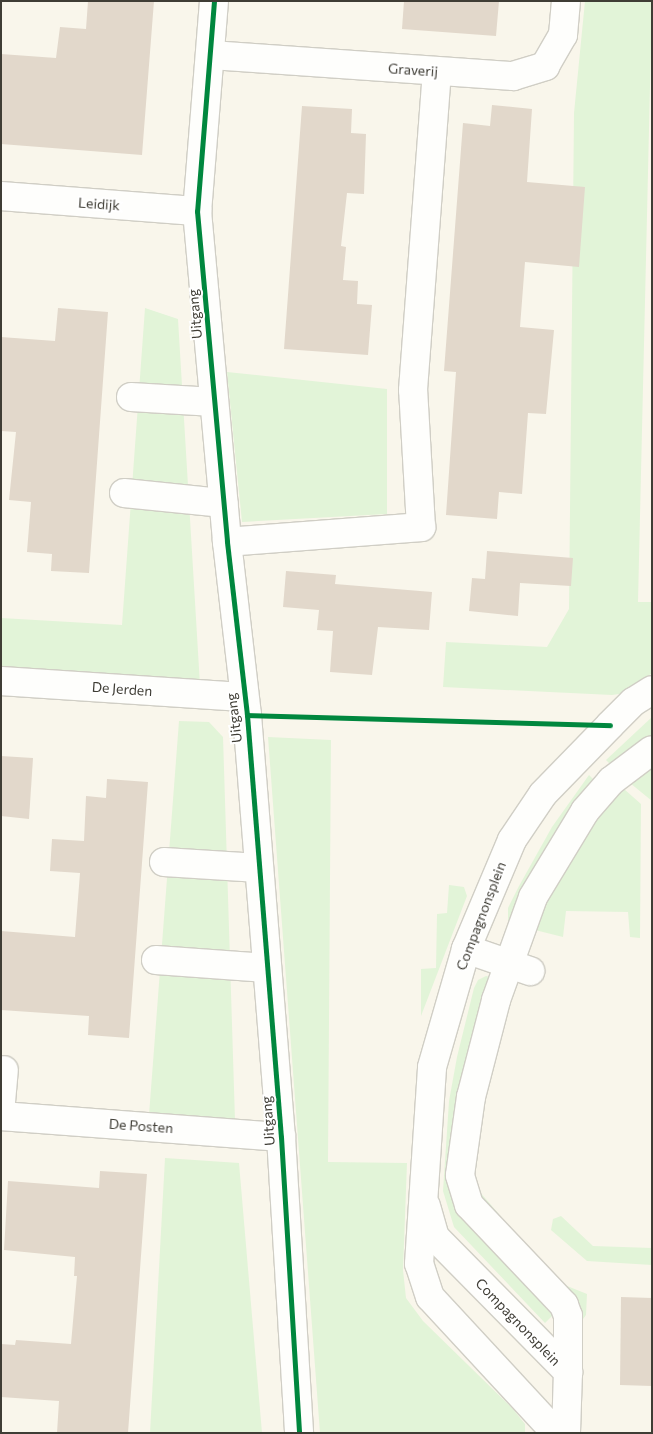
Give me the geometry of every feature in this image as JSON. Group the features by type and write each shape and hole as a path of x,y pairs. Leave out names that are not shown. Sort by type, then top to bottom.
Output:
{"street":[{"name":"Uitgang","path":"214,1 197,211 259,868 281,1137 299,1433"},
{"name":"Graverij","path":"210,55 513,76 545,66 563,35 566,1"},
{"path":"227,542 421,527 413,390 437,72"},
{"name":"Leidijk","path":"1,196 197,211"},
{"path":"131,397 214,402"},
{"path":"124,493 224,502"},
{"name":"De Jerden","path":"1,681 243,697"},
{"name":"Compagnonsplein","path":"556,1433 430,1297 419,1264 425,1204 432,1067 466,949 512,840 543,794 627,708 652,690"},
{"path":"566,1433 568,1316 564,1305 469,1205 460,1175 471,1097 496,1000 520,967 533,897 585,811 611,781 652,750"},
{"path":"164,862 259,868"},
{"path":"466,949 520,967"},
{"path":"156,960 267,968"},
{"path":"1,1102 4,1070"},
{"name":"De Posten","path":"1,1116 281,1137"},
{"path":"425,1204 434,1250 567,1382"}],"green space":[{"path":"585,1 652,1 638,602 652,602 652,673 626,693 612,695 443,687 446,642 547,647 569,609 574,113"},
{"path":"145,308 178,319 200,685 1,670 1,618 122,625"},
{"path":"227,372 387,389 387,514 242,522"},
{"path":"652,717 652,737 613,767 606,760"},
{"path":"179,721 209,722 223,737 235,1121 149,1115"},
{"path":"268,737 331,740 328,1162 407,1163 403,1270 406,1298 423,1321 512,1408 525,1424 525,1433 320,1433"},
{"path":"652,766 652,801 630,783"},
{"path":"589,775 596,782 508,924 508,908 519,886 552,827"},
{"path":"624,789 641,804 640,938 630,937 628,912 566,911 563,937 527,928 578,832"},
{"path":"449,885 464,887 467,896 421,1016 421,969 436,968 437,914 447,913"},
{"path":"486,976 490,977 453,1156 555,1313 545,1323 454,1227 443,1191 449,1101 457,1057 474,988 478,980"},
{"path":"514,976 495,1029 487,1067 474,1179 479,1191 535,1256 567,1286 587,1294 586,1315 580,1323 570,1296 480,1205 471,1180 482,1068 509,978"},
{"path":"165,1158 239,1163 262,1433 150,1433"},
{"path":"561,1216 593,1246 652,1248 652,1265 587,1261 551,1230 553,1219"}],"building":[{"path":"88,1 154,1 142,155 1,144 1,54 56,58 60,27 86,29"},
{"path":"404,1 499,1 496,36 402,29"},
{"path":"492,105 532,109 527,182 585,187 579,267 525,262 520,327 554,330 546,414 528,413 522,494 499,492 497,519 446,515 456,372 444,371 463,123 490,126"},
{"path":"302,106 352,109 351,133 366,134 364,194 347,193 341,246 346,247 343,280 358,281 357,304 372,305 368,355 284,349"},
{"path":"58,308 108,312 89,573 51,571 52,554 27,552 31,502 9,500 16,432 1,431 1,337 55,341"},
{"path":"487,551 573,558 571,586 520,583 518,616 469,611 472,578 485,579"},
{"path":"286,571 336,575 335,584 432,592 429,630 378,627 372,675 330,672 333,631 317,630 319,610 283,607"},
{"path":"1,756 33,758 29,819 1,816"},
{"path":"107,779 148,782 129,1038 88,1035 89,1016 1,1010 1,931 75,937 80,873 50,871 52,839 84,841 86,796 106,798"},
{"path":"100,1171 147,1174 128,1433 57,1433 59,1401 1,1397 1,1344 15,1345 16,1340 71,1344 77,1276 74,1276 75,1257 4,1250 8,1181 99,1188"},
{"path":"621,1297 652,1298 652,1386 620,1385"}],"cycle path":[{"path":"214,1 197,211 227,542 247,715 281,1137 299,1433"},
{"path":"247,715 610,725"}]}
